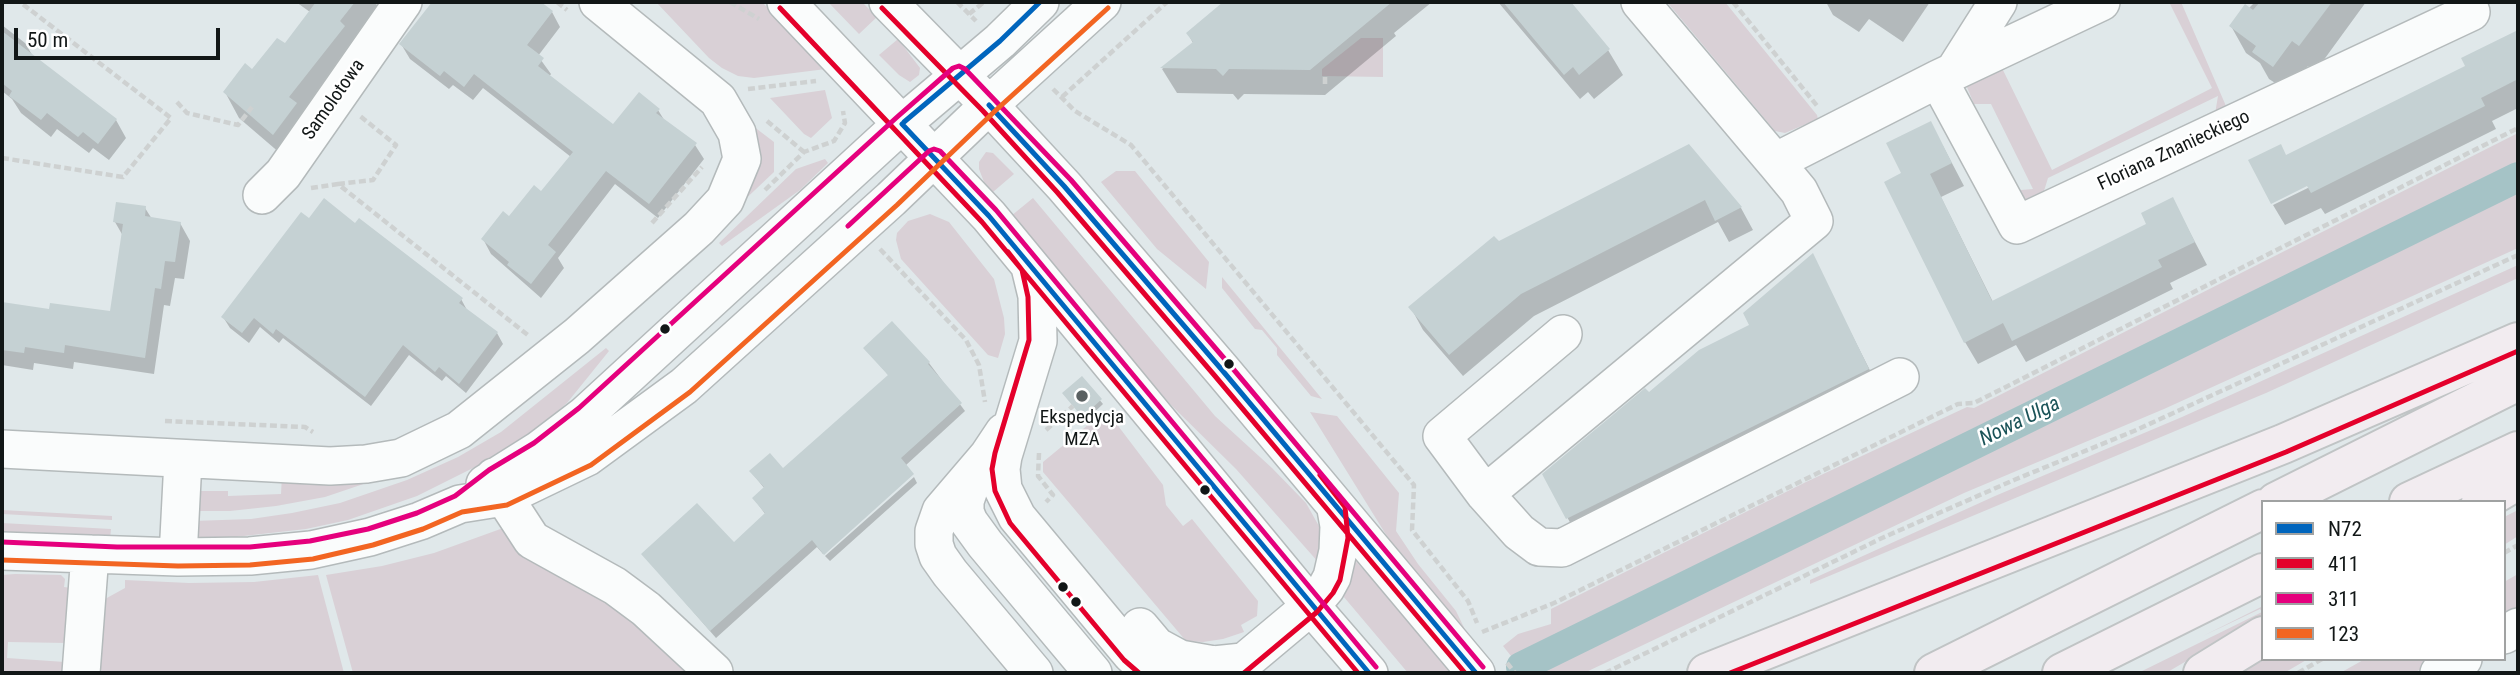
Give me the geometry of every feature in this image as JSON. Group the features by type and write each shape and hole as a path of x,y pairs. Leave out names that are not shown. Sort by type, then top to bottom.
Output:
{"main road":[{"path":"1707,673 2283,444 2518,342"},
{"path":"2280,500 2518,381"},
{"path":"2413,500 2518,451"},
{"path":"2485,500 2518,480"},
{"path":"1934,673 2261,510"},
{"path":"2062,673 2261,574"},
{"path":"2203,673 2261,637"}],"street":[{"name":"Samolotowa","path":"262,195 283,174 403,2"},
{"path":"786,2 989,216 1369,673"},
{"path":"888,2 1064,186 1222,370 1336,509 1488,656"},
{"path":"499,487 539,450 585,415 902,124 1000,41 1040,2"},
{"path":"2,551 178,557 250,556 311,550 370,537 420,521 499,487 587,457 684,386 1102,2"},
{"path":"1485,494 1814,221 1799,191 1640,2"},
{"path":"1947,75 1997,2"},
{"path":"1775,162 1947,75 2101,2"},
{"name":"Floriana Znanieckiego","path":"1947,75 2017,225 2471,12 2465,2"},
{"path":"2,449 330,466 401,458 458,430 578,336 699,228 725,200 742,159 737,133 718,100 583,6"},
{"path":"1030,266 1037,296 1038,341 1003,407 1002,436 975,472 947,500 934,531 934,544 938,556 950,573 1034,673"},
{"path":"1563,334 1442,436 1485,494 1519,533 1539,547 1562,548 1900,377"},
{"path":"1003,407 1014,433 1015,453 1027,491 1150,639 1166,653 1196,663 1234,669 1311,606 1326,588 1335,564 1339,537 1336,509"},
{"path":"1003,407 1001,469 1003,489 1012,510 1138,661 1157,673"},
{"path":"168,459 178,557"},
{"path":"975,472 965,501 969,522 1093,673"},
{"path":"499,487 532,540 615,586 646,609 714,672"},
{"path":"81,673 90,554"},
{"path":"2439,673 2460,661"}],"path":[{"path":"2,158 122,177 171,118 20,2"},
{"path":"557,2 583,6"},
{"path":"957,2 1000,41"},
{"path":"969,15 984,2"},
{"path":"1062,97 1167,2"},
{"path":"1733,2 1819,108"},
{"path":"1030,67 1075,111 1131,145 1414,485 1412,530 1468,601 1488,656 1515,673"},
{"path":"1325,76 1325,84"},
{"path":"747,89 828,80"},
{"path":"757,197 804,152 834,141 845,123 841,98"},
{"path":"262,195 373,180 396,145 337,99"},
{"path":"177,102 187,113 238,125 252,107"},
{"path":"763,117 804,152"},
{"path":"1481,632 1554,603 1958,404 1975,403 2518,128"},
{"path":"643,234 706,163"},
{"path":"338,184 535,340"},
{"path":"871,240 967,340 1003,407"},
{"path":"1605,673 1882,538 2134,431 2518,255"},
{"path":"1040,435 1073,406"},
{"path":"164,421 305,427 316,434"},
{"path":"1039,449 1038,476 1053,495"},
{"path":"2298,673 2319,661"}],"shaded area":[{"path":"656,2 762,2 826,69 754,78 738,76 709,58"},
{"path":"828,2 862,2 877,17 859,34"},
{"path":"1667,2 1725,2 1818,119 1785,133 1775,131"},
{"path":"2169,2 2181,2 2229,113 2214,120 2218,96 2048,178 2040,204 2023,202 2009,191 2033,189 1991,104 1974,104 1964,80 2001,66 2052,170 2212,88"},
{"path":"1361,38 1383,38 1383,77 1322,76 1322,69"},
{"path":"898,39 920,68 919,75 910,82 879,55"},
{"path":"825,90 832,118 811,138 770,98"},
{"path":"749,123 774,142 774,172 736,208"},
{"path":"2518,133 2518,163 2339,254 1515,661 1503,646 1518,634 1551,624 1551,609 1806,482 1967,407 1974,408"},
{"path":"986,152 993,153 1014,174 993,192 984,182 979,169 979,162"},
{"path":"825,159 828,163 800,190 722,246 719,243 796,169"},
{"path":"1116,171 1135,171 1209,262 1206,289 1157,249 1101,182"},
{"path":"2518,185 2518,248 2164,409 1964,493 1584,673 1526,673"},
{"path":"1033,198 1215,416 1306,503 1320,528 1323,542 1319,563 1236,469 1170,404 1011,216"},
{"path":"930,214 949,222 994,279 1004,318 1005,334 998,358 988,355 901,259 897,233 908,221"},
{"path":"2518,265 2518,278 2266,393 1810,584 1810,580 1995,496 2182,417"},
{"path":"1222,277 1322,399 1311,396 1277,355 1277,348 1262,330 1255,329 1222,288"},
{"path":"606,348 609,351 567,403 542,425 489,460 417,496 348,520 306,529 208,540 201,539 195,532 193,521 251,519 292,513 340,503 407,480 458,457 501,432"},
{"path":"1106,410 1163,485 1166,505 1183,526 1192,519 1258,601 1257,616 1241,625 1244,632 1223,639 1186,641 1043,472 1043,462"},
{"path":"1310,412 1337,416 1399,493 1396,531 1418,564 1456,611 1470,640 1398,554"},
{"path":"402,471 325,497 230,511 193,511 201,491 228,491 228,496 281,494 282,475"},
{"path":"2,510 112,516 112,520 2,514"},
{"path":"2518,510 2518,536 2506,544 2506,516"},
{"path":"2,523 111,529 110,539 2,537"},
{"path":"506,527 648,631 664,652 695,673 353,673 326,575 382,566 434,553"},
{"path":"1351,556 1450,673 1408,673 1338,590"},
{"path":"2518,574 2518,613 2506,621 2506,581"},
{"path":"2,575 61,575 65,579 64,587 72,588 67,643 8,642 7,658 65,662 64,673 2,673"},
{"path":"318,575 344,673 102,673 100,666 105,599 125,588 125,580 254,582"},
{"path":"2261,607 2261,610 2203,636"},
{"path":"2261,612 2261,617 2166,673 2138,673"},
{"path":"2261,659 2305,661 2284,673 2238,673"},
{"path":"2361,661 2435,661 2414,673 2340,673"}],"building":[{"path":"316,2 355,2 340,21 345,26 289,97 297,103 273,135 223,92 245,63 252,69 277,38 285,43"},
{"path":"432,2 541,2 553,11 527,45 544,58 538,66 613,124 639,92 660,109 656,113 697,143 649,204 606,171 548,245 556,252 531,284 481,239 503,211 509,216 534,185 541,191 573,152 474,74 464,87 444,71 440,76 399,44"},
{"path":"1223,2 1392,2 1310,70 1229,69 1223,76 1216,69 1160,68 1193,42 1186,33"},
{"path":"1503,2 1571,2 1610,49 1579,75 1573,67 1564,75"},
{"path":"2260,2 2332,2 2299,46 2292,41 2273,67 2252,52 2256,46 2229,26 2245,4 2253,10"},
{"path":"2518,30 2518,79 2481,98 2485,106 2311,193 2307,186 2271,204 2248,160 2281,144 2286,155 2465,66 2461,58"},
{"path":"2,31 117,119 98,144 83,132 78,137 47,113 41,120 9,96 12,91 2,83"},
{"path":"1931,121 1952,163 1930,174 1992,301 2146,224 2141,213 2173,197 2195,242 2158,260 2162,267 2012,341 2003,323 1964,343 1884,182 1901,173 1886,143"},
{"path":"1689,144 1742,207 1715,221 1705,200 1521,294 1449,355 1408,307 1494,236 1499,241"},
{"path":"324,198 355,223 359,218 463,298 459,303 498,332 459,384 439,367 435,372 403,345 365,397 276,329 273,334 254,318 242,333 221,317 301,212 309,218"},
{"path":"116,202 146,206 145,216 181,222 175,262 165,261 161,289 155,288 145,358 65,345 64,353 25,347 24,353 2,350 2,302 49,309 50,303 110,311 123,224 113,222"},
{"path":"1813,253 1869,369 1566,519 1542,474 1645,388 1649,392 1699,350 1749,325 1743,313"},
{"path":"892,321 930,362 928,364 962,403 901,458 914,474 824,555 812,540 710,631 641,554 697,503 734,542 765,513 752,498 764,487 749,471 770,453 783,468 888,375 863,348"},
{"name":"Ekspedycja MZA","path":"1082,376 1102,399 1082,417 1062,393"}],"waterway":[{"name":"Nowa Ulga","path":"1521,667 2518,177"}],"transit line":[{"name":"N72","path":"904,122 1000,41 1040,2"},
{"name":"411","path":"780,8 982,222 1358,673"},
{"name":"411","path":"882,8 983,111 1057,192 1465,673"},
{"name":"123","path":"2,560 178,566 250,565 313,559 373,545 423,529 462,512 507,505 591,465 690,392 897,205 1108,8"},
{"name":"311","path":"2,542 117,547 250,547 310,541 368,529 417,513 455,496 489,470 534,443 579,408 896,118 953,68 959,66 965,69 1071,180 1483,667"},
{"name":"N72","path":"989,105 1064,186 1222,370 1476,673"},
{"name":"N72","path":"902,124 989,216 1369,673"},
{"name":"311","path":"848,226 929,151 940,151 996,210 1376,667"},
{"name":"411","path":"1008,252 1022,270 1028,297 1029,340 995,453 992,469 995,491 1010,523 1124,660 1139,673"},
{"name":"411","path":"1730,673 2286,452 2518,351"},
{"name":"411","path":"1244,673 1317,612 1340,580 1348,538 1345,507 1320,475"}],"place":[{"name":"Ekspedycja MZA","path":"1082,396"}]}
